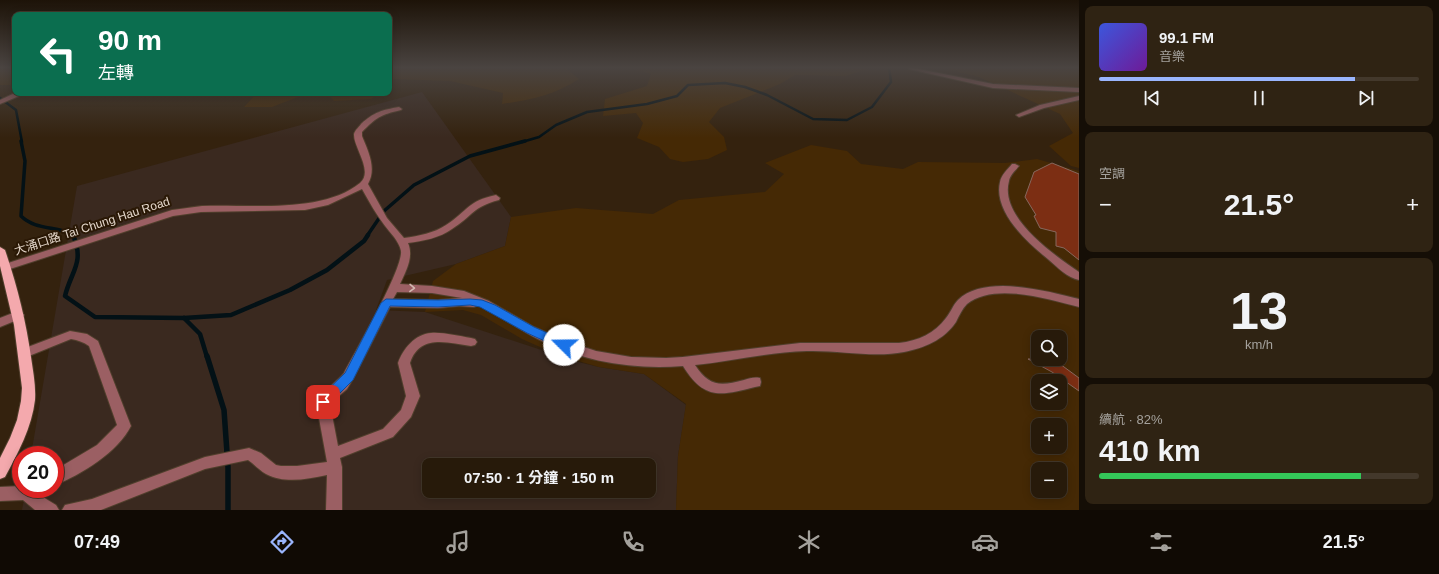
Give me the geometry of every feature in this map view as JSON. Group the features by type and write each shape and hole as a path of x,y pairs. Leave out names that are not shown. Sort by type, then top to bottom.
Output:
{"main road":[{"path":"0,250 6,267 18,315 29,384 28,401 19,433 8,459 0,472"}],"street":[{"path":"0,102 14,96"},
{"path":"1020,115 1042,106 1079,98"},
{"path":"334,510 334,461 323,402 349,376 394,288 406,250 402,241 383,219 364,184 369,174 366,156 358,136 358,132 374,116 386,110 399,109"},
{"path":"1014,166 1004,182 1003,191 1005,201 1011,213 1031,240 1048,255 1079,277"},
{"name":"大涌口路 Tai Chung Hau Road","path":"6,267 98,236 162,216 187,210 305,207 325,203 364,184"},
{"path":"402,241 420,238 440,232 449,227 471,207 483,201 496,198"},
{"path":"394,288 444,290 469,297 547,338 602,356 643,362 687,362 767,349 832,346 886,348 919,344 942,331 962,302 976,294 993,290 1022,291 1077,304"},
{"path":"386,303 438,304 470,302 492,308"},
{"path":"0,322 18,315"},
{"path":"24,352 70,335 87,337 94,344 124,426 109,445 80,465 64,473"},
{"path":"70,510 92,506 205,463 249,454 255,456 262,463 275,471 296,473 334,461 388,433 406,413 413,396 404,363 406,357 422,340 431,337 470,342"},
{"path":"687,362 700,382 708,387 719,390 729,389 755,382"},
{"path":"0,494 12,493"},
{"path":"34,498 37,503 51,510"}],"shaded area":[{"path":"493,91 556,91 523,101 502,104 503,93"},
{"path":"631,91 763,91 720,108 709,122 724,137 727,150 708,159 683,162 670,159 659,147 637,138 643,123 636,113 603,116 605,99"},
{"path":"1009,91 1079,91 1079,168 1071,166 1049,146 1073,133 1060,114"},
{"path":"422,92 511,217 505,246 456,264 387,280 376,310 425,312 578,362 644,374 686,405 678,456 676,510 22,510 24,498 64,498 64,446 33,446 77,186"},
{"path":"254,96 298,96 272,107 244,107"},
{"path":"330,96 374,96 371,99 334,101"},
{"path":"811,145 847,151 861,164 903,169 918,162 1005,163 1037,159 1079,171 1079,510 676,510 678,456 686,404 644,374 599,367 558,355 522,339 481,315 463,310 425,312 433,281 456,264 505,246 511,217 576,208 653,214 679,200 765,192 784,174 765,163"}],"building":[{"path":"1052,163 1079,174 1079,260 1064,248 1056,246 1056,232 1040,228 1034,216 1036,215 1025,197 1034,172"},
{"path":"1041,366 1063,366 1079,378 1079,391 1067,383 1067,374 1055,374"}],"waterway":[{"path":"522,142 539,137 556,125 587,112 647,104 677,96 682,91"},
{"path":"755,91 767,95 813,119 847,120 872,107 884,91"},
{"path":"0,98 16,110 22,142"},
{"path":"21,141 25,161 21,216 32,224 66,232 72,234 73,236"},
{"path":"367,236 384,211 414,185 470,156 525,141"},
{"path":"73,235 78,253 76,267 65,296 95,317 184,318"},
{"path":"184,318 231,315 290,290 327,270 364,241 368,235"},
{"path":"184,318 200,334 207,357"},
{"path":"207,356 224,410 228,467 228,510"}],"route":[{"path":"323,402 346,381 386,303 438,304 470,302 482,304 547,338 564,345"}]}
